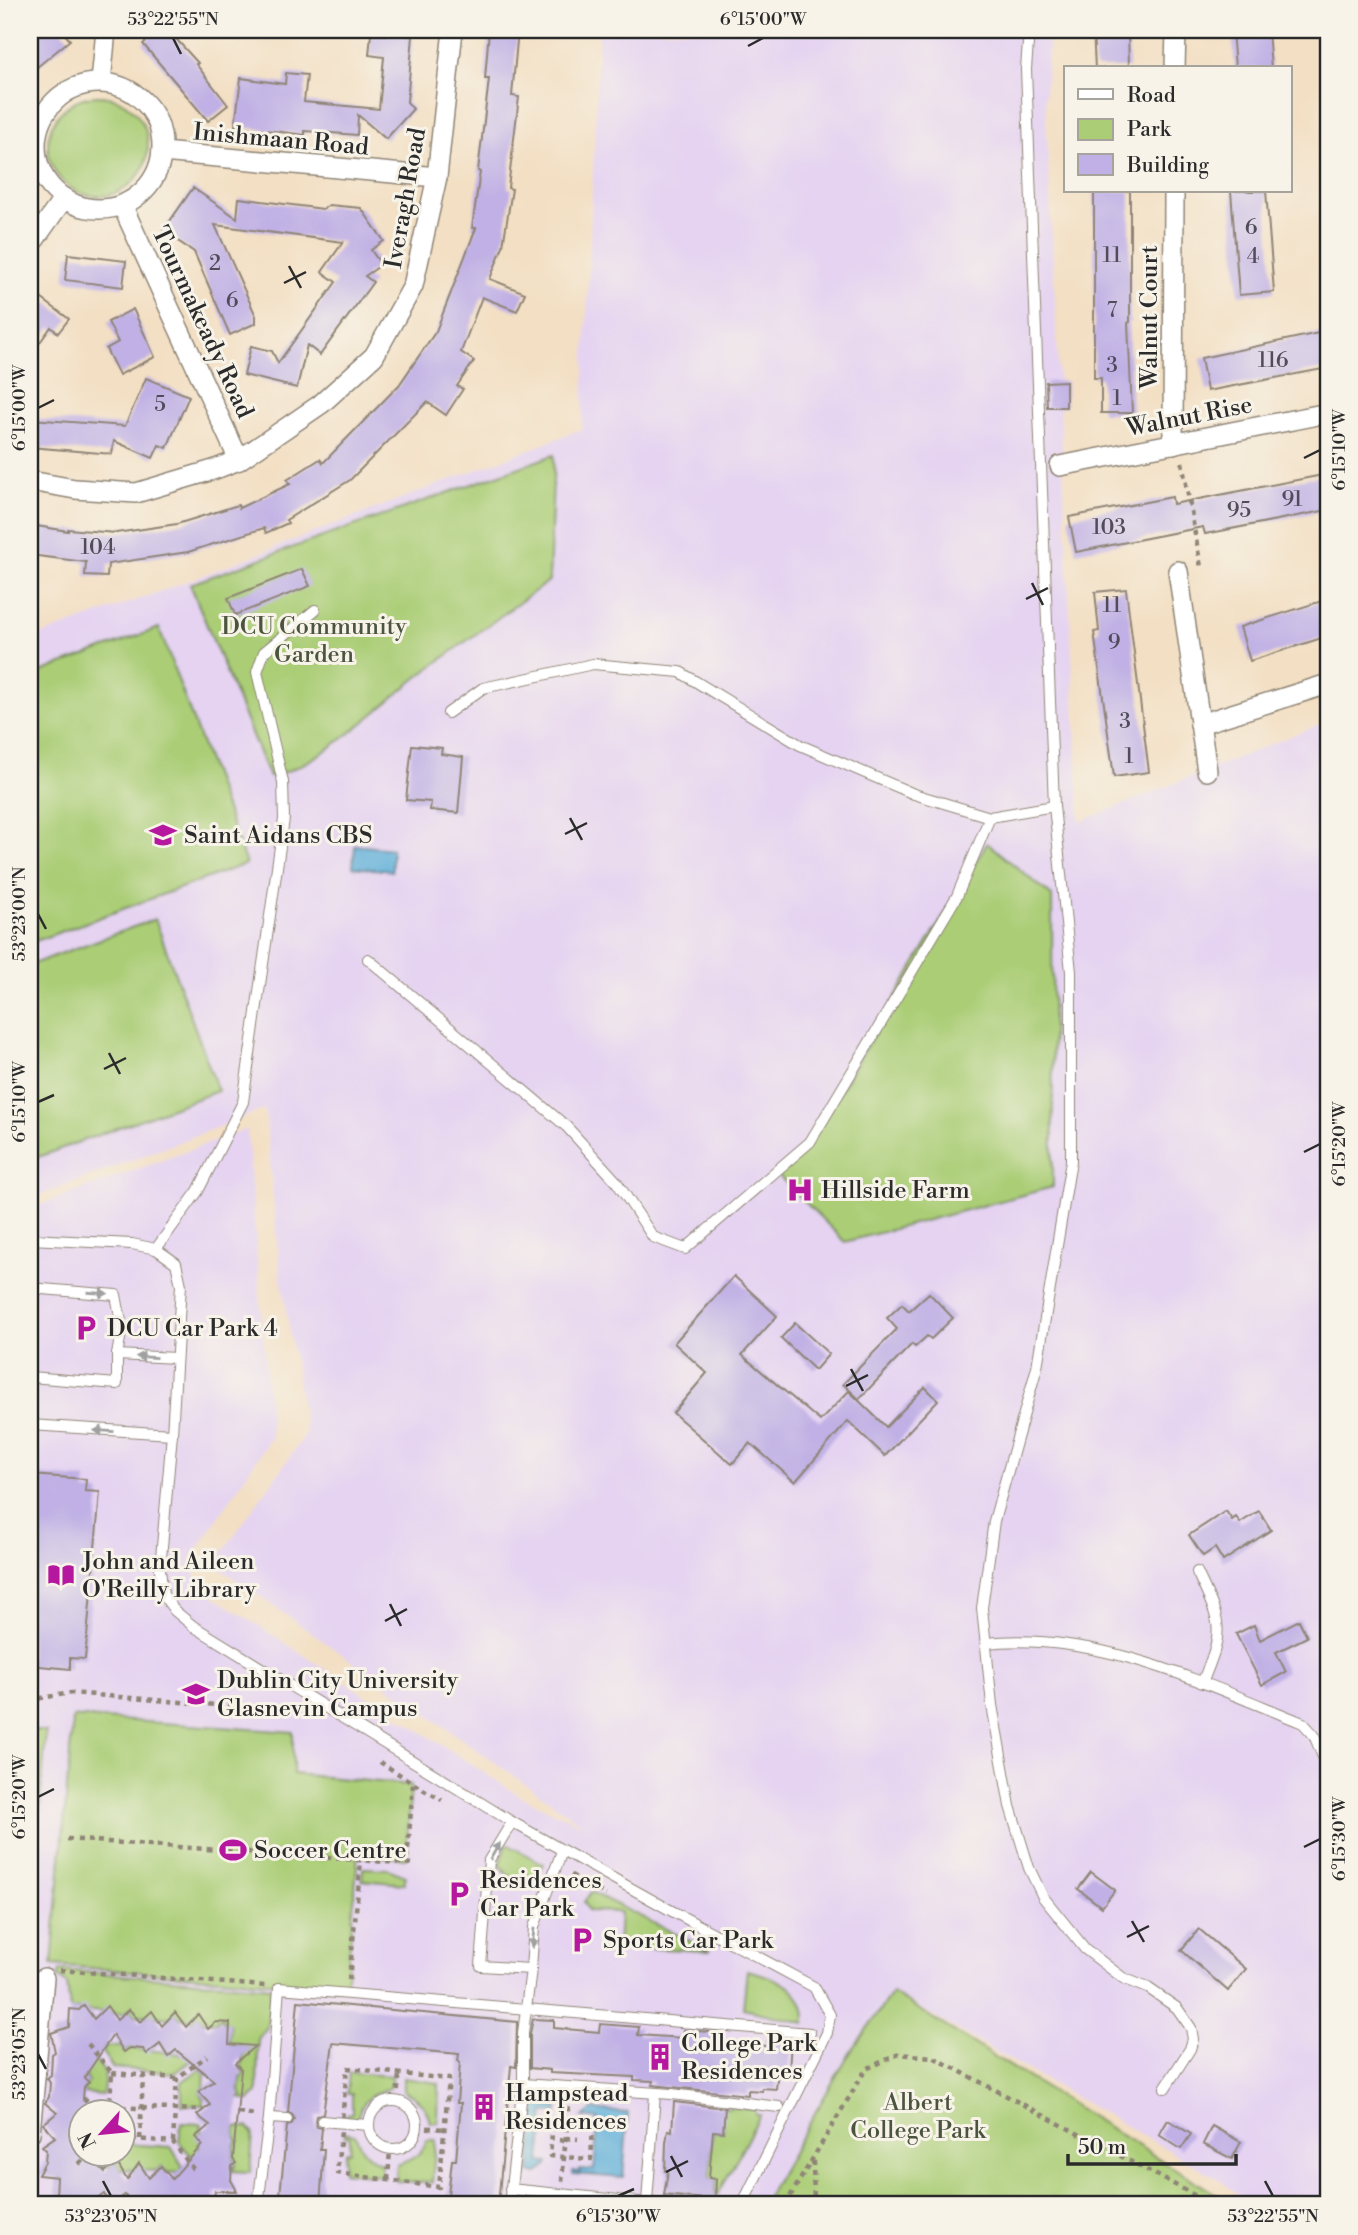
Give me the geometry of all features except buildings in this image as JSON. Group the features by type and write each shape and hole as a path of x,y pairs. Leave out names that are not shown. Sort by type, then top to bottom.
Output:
{"street":[{"path":"106,30 101,82 82,85 64,93 49,106 32,143 48,184 64,198 82,207 103,209 122,205"},
{"name":"Iveragh Road","path":"30,481 75,489 136,493 239,460 321,404 374,356 414,286 437,177 453,30"},
{"path":"1175,30 1175,66"},
{"name":"Inishmaan Road","path":"101,82 121,86 139,97 153,113 161,132 162,152 158,169 150,184 122,205"},
{"name":"Inishmaan Road","path":"162,152 437,177"},
{"name":"Walnut Court","path":"1174,192 1177,453"},
{"path":"30,246 64,198"},
{"name":"Tourmakeady Road","path":"122,205 239,460"},
{"name":"Walnut Rise","path":"1060,466 1177,453 1328,413"},
{"path":"1178,572 1207,771"},
{"path":"1200,724 1328,684"},
{"path":"30,2133 48,1973"}],"lane":[{"path":"1029,30 1027,97 1054,806 1071,972 1071,1160 1037,1367 994,1521 982,1608 992,1705 1010,1806 1029,1868 1044,1897 1085,1949 1123,1979 1148,1988 1177,2008 1191,2028 1193,2039 1190,2049 1165,2088"},
{"path":"156,1249 198,1191 243,1101 284,819 283,782 257,672 264,652 315,610"},
{"path":"449,713 483,688 593,664 680,672 800,745 914,794 990,817 1054,806"},
{"path":"368,959 567,1127 616,1181 653,1237 685,1249 810,1142 957,896 990,817"},
{"path":"30,1239 132,1244 156,1249 176,1263 181,1285 160,1569 163,1595 174,1611 192,1626 512,1822 814,1987 830,2015 827,2033 742,2205"},
{"path":"30,1288 116,1295 122,1327 117,1355 117,1384 30,1377"},
{"path":"117,1355 176,1358"},
{"path":"30,1425 172,1434"},
{"path":"1197,1572 1219,1623 1218,1643 1202,1683"},
{"path":"986,1643 1019,1639 1072,1645 1139,1660 1202,1683 1303,1724 1314,1735 1328,1769"},
{"path":"512,1822 489,1860 481,1966 531,1969"},
{"path":"509,2205 523,2084 523,2033 534,1927 562,1851"},
{"path":"258,2205 269,2118 279,1988 810,2033"},
{"path":"523,2084 779,2107"},
{"path":"647,2202 655,2094"},
{"path":"397,2101 412,2110 417,2127 411,2141 398,2149 390,2149 372,2138 368,2125 377,2106 397,2101"},
{"path":"269,2118 287,2119"},
{"path":"322,2121 368,2125"},
{"path":"510,2189 668,2205"}],"path":[{"path":"1177,453 1201,568"},
{"path":"30,1703 41,1698 71,1693 302,1712"},
{"path":"67,1839 410,1863 413,1783 369,1755"},
{"path":"348,1995 361,1861"},
{"path":"556,1867 614,1899"},
{"path":"48,1973 279,1988"},
{"path":"88,2044 112,2073 110,2098"},
{"path":"785,2205 866,2069 899,2054 933,2057 1213,2205"},
{"path":"112,2073 177,2077 207,2056"},
{"path":"347,2068 399,2073 449,2079 439,2186 337,2173 347,2068"},
{"path":"397,2101 399,2073"},
{"path":"140,2139 143,2076"},
{"path":"177,2077 173,2142 196,2173"},
{"path":"560,2193 570,2088"},
{"path":"136,2108 203,2110"},
{"path":"552,2123 593,2126 591,2160 564,2157 550,2156 552,2123"},
{"path":"417,2127 444,2129"},
{"path":"136,2139 173,2142"},
{"path":"559,2140 578,2139"},
{"path":"388,2180 390,2149"},
{"path":"813,2159 814,2205"}],"shaded area":[{"name":"Hillside Farm","path":"599,30 1049,30 1045,96 1080,822 1328,721 1328,2205 1251,2205 1217,2178 893,1993 846,2059 762,2205 30,2205 30,1209 247,1129 271,1437 190,1561 202,1589 523,1798 585,1826 214,1564 306,1434 280,1271 265,1109 30,1199 30,639 170,588 582,429"}],"green space":[{"path":"98,96 117,99 134,110 145,127 148,146 145,165 134,182 117,193 98,196 79,193 62,182 51,165 48,146 51,127 62,110 79,99"},
{"name":"DCU Community Garden","path":"554,455 549,581 423,673 330,747 290,770 269,777 190,584"},
{"path":"159,628 246,864 30,943 30,676"},
{"path":"987,843 1052,896 1053,1187 845,1242 778,1175 812,1138"},
{"path":"155,919 218,1091 30,1160 30,965"},
{"name":"Soccer Centre","path":"73,1717 293,1732 293,1774 411,1785 406,1858 358,1856 346,1988 52,1965"},
{"path":"30,1731 46,1731 30,1937"},
{"path":"507,1844 543,1864 533,1882 517,1881 502,1868 500,1863"},
{"path":"363,1868 388,1869 406,1876 404,1884 362,1880"},
{"path":"591,1892 710,1951 618,1947 620,1912 589,1911 584,1902"},
{"path":"60,1970 271,1987 267,2027 258,2039 257,2093 250,2100 239,2098 242,2095 241,2076 245,2073 241,2069 245,2048 229,2044 230,2024 224,2023 221,2017 216,2022 202,2021 198,2015 193,2020 180,2018 175,2013 170,2018 134,2015 129,2009 124,2014 70,2009 67,1984 57,1977"},
{"path":"747,1970 769,1976 788,1986 801,2001 805,2023 743,2009"},
{"name":"Albert College Park","path":"892,1993 1230,2205 762,2205 846,2059"},
{"path":"105,2046 121,2047 124,2052 130,2048 189,2055 193,2060 174,2073 113,2068 102,2052"},
{"path":"86,2050 105,2072 103,2095 84,2093 84,2087 89,2082 85,2078"},
{"path":"200,2069 205,2074 204,2088 200,2091 203,2105 182,2105 182,2082"},
{"path":"349,2073 392,2076 390,2088 368,2099 361,2107 357,2119 346,2118 346,2114 352,2113 352,2094 347,2094"},
{"path":"404,2078 439,2083 438,2122 430,2123 421,2103 404,2091"},
{"path":"720,2109 753,2109 756,2115 760,2115 716,2195 716,2179 709,2178 713,2131 723,2132"},
{"path":"181,2123 202,2124 198,2155 194,2159 179,2142"},
{"path":"236,2127 248,2127 253,2133 250,2172 232,2171 236,2163 233,2159 235,2143 238,2141 235,2136"},
{"path":"345,2132 355,2134 365,2152 382,2164 381,2176 343,2172 350,2136 345,2135"},
{"path":"427,2140 436,2140 432,2183 396,2181 397,2165 415,2156"},
{"path":"136,2145 171,2147 183,2167 178,2173 166,2172 161,2166 156,2171 120,2169 136,2168"}],"water":[{"path":"355,845 392,849 392,871 353,867"},
{"path":"536,2105 558,2107 558,2112 545,2113 540,2162 548,2163 547,2166 538,2173 530,2173"},
{"path":"593,2110 628,2113 623,2178 573,2174 573,2171 580,2172 580,2169 594,2170 598,2119 583,2117"}],"place":[{"name":"Saint Aidans CBS","path":"163,835"},
{"name":"Hillside Farm","path":"800,1190"},
{"name":"DCU Car Park 4","path":"86,1328"},
{"name":"John and Aileen O'Reilly Library","path":"61,1575"},
{"name":"Dublin City University Glasnevin Campus","path":"196,1694"},
{"name":"Soccer Centre","path":"233,1850"},
{"name":"Residences Car Park","path":"459,1894"},
{"name":"Sports Car Park","path":"582,1940"},
{"name":"College Park Residences","path":"660,2057"},
{"name":"Hampstead Residences","path":"484,2107"}]}
